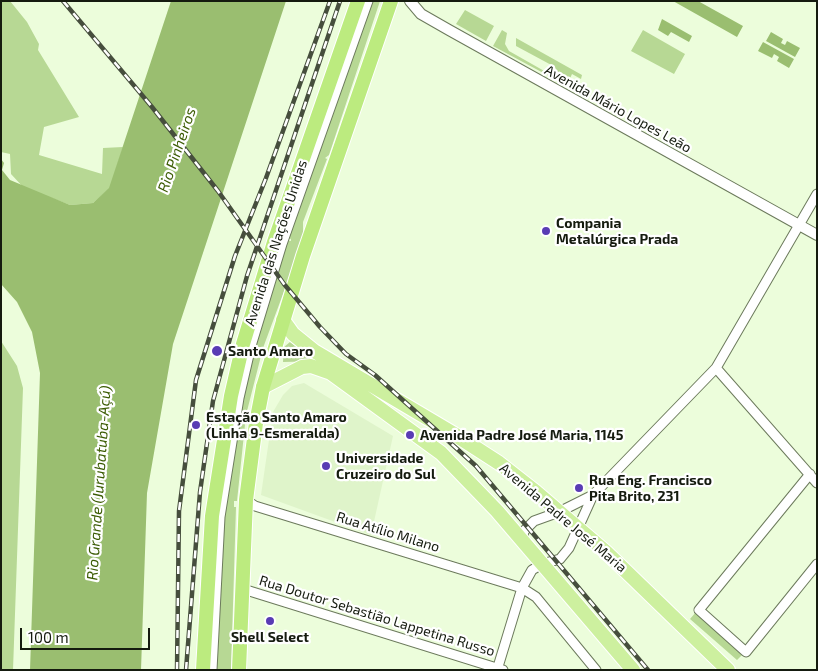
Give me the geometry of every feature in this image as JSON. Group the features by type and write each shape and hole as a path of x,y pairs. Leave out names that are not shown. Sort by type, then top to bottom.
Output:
{"highway":[{"name":"Avenida das Nações Unidas","path":"203,670 212,516 231,396 243,344 274,242 358,1"},
{"path":"241,669 246,500 256,423 264,387 283,320 391,1"}],"main road":[{"name":"Avenida Padre José Maria","path":"283,320 294,334 314,351 454,434 499,463 577,527 728,670"},
{"path":"264,387 302,367 311,366 331,373 441,453 476,487 633,670"},
{"path":"441,453 442,440 454,434"}],"street":[{"path":"212,670 220,517 238,407 251,346 282,244 368,1"},
{"name":"Avenida Mário Lopes Leão","path":"410,1 421,14 817,235"},
{"path":"500,669 522,588 532,570 542,564 560,559 569,548 593,495 716,368 817,194"},
{"path":"716,368 817,483"},
{"path":"810,474 699,608 701,613 743,651 749,651 817,564"},
{"path":"522,541 524,531 534,521 559,512 593,495"},
{"name":"Rua Atílio Milano","path":"246,500 256,506 522,588"},
{"path":"522,588 536,597 596,670"},
{"name":"Rua Doutor Sebastião Lappetina Russo","path":"243,589 500,669"}],"shaded area":[{"path":"1,1 10,1 27,22 39,44 38,50 79,117 44,127 39,155 102,174 103,148 123,147 110,188 93,203 70,205 23,187 11,174 10,154 1,152"},
{"path":"369,1 380,1 329,155 325,158 327,159 303,222 303,240 263,348 246,415 237,501 234,501 234,507 236,507 231,670 215,670 219,556 240,398 285,240 291,241 291,239 285,237"},
{"path":"465,10 494,26 486,41 456,24"},
{"path":"502,30 507,33 505,44 509,51 546,72 549,76 493,46"},
{"path":"643,30 685,54 674,74 631,51"},
{"path":"516,38 582,75 581,79 572,74 567,85 574,89 559,81 555,67 516,46"},
{"path":"1,341 17,366 23,388 13,670 1,670"},
{"path":"290,342 303,352 321,361 283,362 284,347"},
{"name":"Universidade Cruzeiro do Sul","path":"304,383 393,436 371,535 261,495 273,412 283,395 292,386"},
{"path":"696,612 744,653 737,660 690,619"}],"water":[{"path":"171,1 286,1 173,344 147,493 141,670 30,670 40,373 32,332 17,302 1,284 1,159 4,163 2,170 10,180 70,205 93,203 109,188"},
{"path":"673,1 698,1 743,26 737,37"},
{"path":"662,19 692,36 689,42 671,32 668,36 658,30"},
{"path":"771,32 783,39 781,43 785,45 787,41 800,48 795,57 766,41"},
{"path":"763,42 794,59 789,68 777,61 779,57 774,54 772,58 758,51"}],"railway":[{"path":"63,1 152,107 218,191 284,284 320,327 346,354 375,375 476,466 648,670"},
{"path":"177,670 179,511 196,380 235,256 266,178 330,1"},
{"path":"186,670 200,492 213,401 247,276 340,1"}],"place":[{"name":"Compania Metalúrgica Prada","path":"546,231"},
{"name":"Santo Amaro","path":"217,351"},
{"name":"Estação Santo Amaro (Linha 9-Esmeralda)","path":"196,425"},
{"name":"Avenida Padre José Maria, 1145","path":"410,435"},
{"name":"Universidade Cruzeiro do Sul","path":"326,466"},
{"name":"Rua Eng. Francisco Pita Brito, 231","path":"579,488"},
{"name":"Shell Select","path":"270,621"}],"water label":[{"name":"Rio Pinheiros","path":"177,150"},
{"name":"Rio Grande (Jurubatuba-Açú)","path":"99,483"}]}
